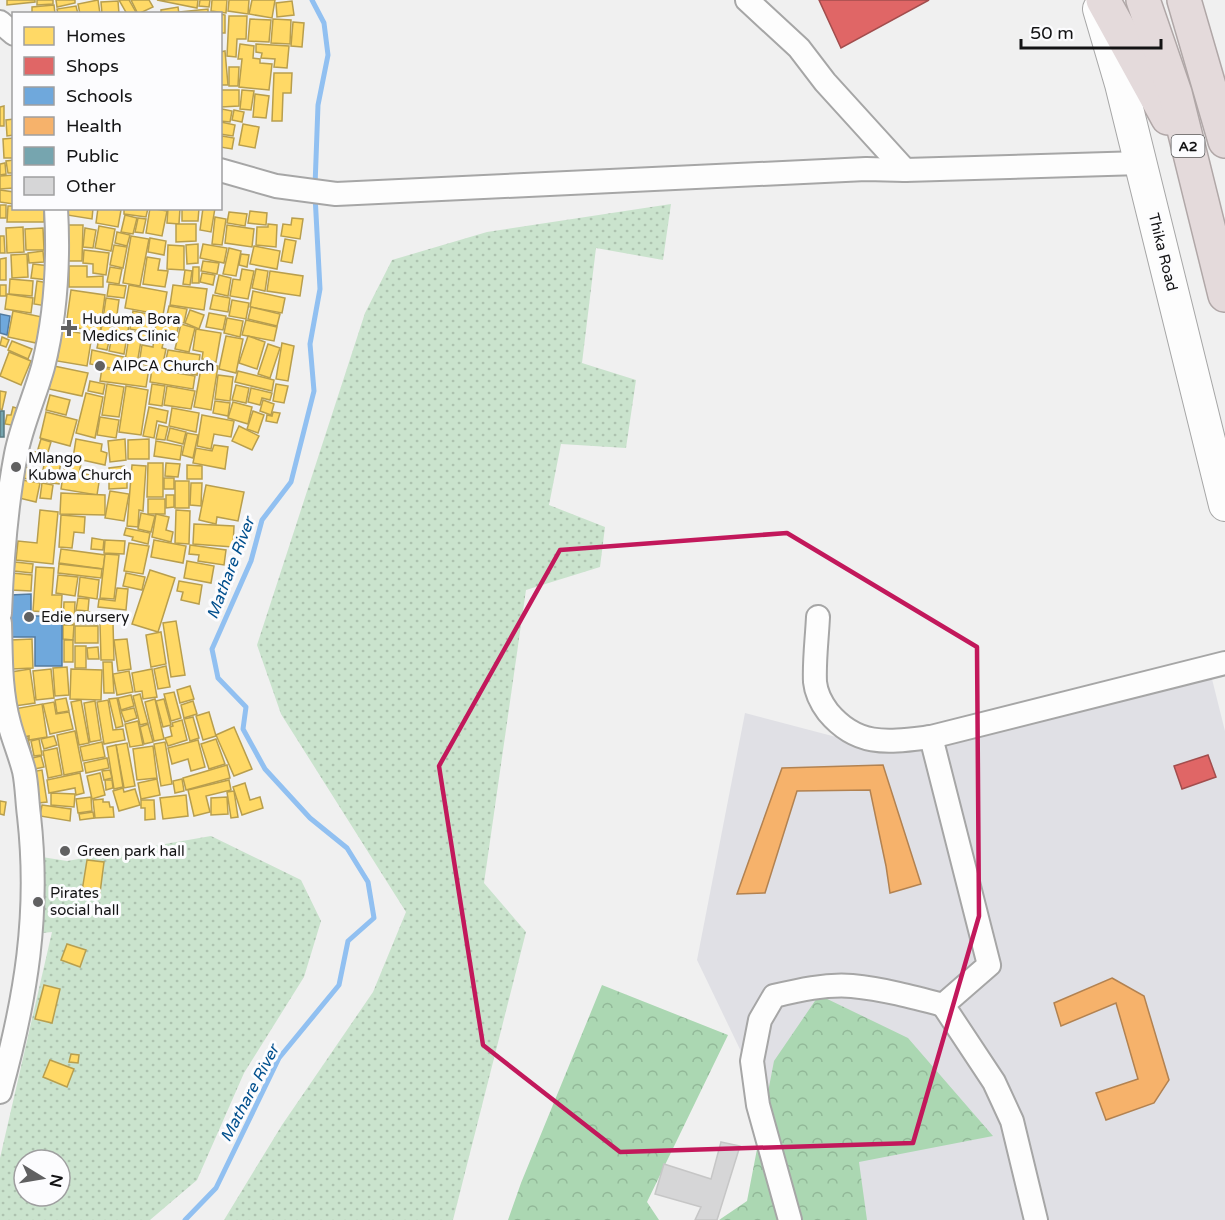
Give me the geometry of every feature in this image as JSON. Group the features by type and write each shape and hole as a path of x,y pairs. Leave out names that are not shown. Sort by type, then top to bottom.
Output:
{"highway":[{"path":"1103,0 1191,162"},
{"name":"A2","path":"1143,0 1175,93 1225,295"},
{"name":"A2","path":"1185,0 1225,141"}],"main road":[{"name":"Thika Road","path":"1096,0 1141,163 1225,505"}],"street":[{"path":"747,0 798,48 825,82 905,170"},
{"path":"0,22 12,31"},
{"path":"222,171 276,186 336,194 866,169 905,170 1141,163"},
{"path":"0,613 2,570 16,453 28,407 43,367 56,294 58,261 56,210"},
{"path":"818,617 815,684 823,704 836,721 856,736 878,740 930,738 1225,663"},
{"path":"0,623 1,677 8,721 24,771 31,837 33,892 31,945 21,1009 0,1092"},
{"path":"930,738 990,965 943,1005"},
{"path":"790,1220 758,1105 752,1061 760,1020 774,996 811,988 850,986 902,994 943,1005 994,1082 1012,1121 1036,1220"}],"highlighted area":[{"path":"787,533 977,647 979,916 913,1143 620,1152 483,1045 439,766 560,550"}],"shaded area":[{"path":"1211,675 1225,731 1225,1220 798,1220 761,1093 697,960 745,713 897,753"}],"green space":[{"path":"671,204 663,260 596,248 582,363 636,380 626,448 561,444 549,505 605,527 600,567 526,590 484,883 526,932 453,1220 224,1220 282,1125 373,992 406,912 281,714 257,645 365,313 392,260 487,232"},
{"path":"211,836 301,880 321,921 304,977 244,1073 197,1180 150,1220 0,1220 0,1158 52,932 42,933 42,857 67,861"},
{"path":"602,985 728,1035 647,1202 659,1220 508,1220 521,1183"},
{"path":"819,995 908,1038 993,1136 859,1162 867,1220 719,1220 747,1201 774,1061"}],"building: Homes":[{"path":"7,0 35,0 35,2 7,5"},
{"path":"37,0 53,0 53,4 37,5"},
{"path":"56,0 75,0 75,3 57,7"},
{"path":"98,0 100,12 80,12 78,4"},
{"path":"119,0 129,0 136,12 126,12"},
{"path":"131,0 149,0 153,7 137,12"},
{"path":"157,0 198,0 197,8"},
{"path":"200,0 210,0 209,7 199,6"},
{"path":"212,0 227,0 226,13 211,11"},
{"path":"229,0 249,0 248,14 228,11"},
{"path":"252,0 275,0 272,18 249,14"},
{"path":"118,1 119,12 102,12 101,2"},
{"path":"292,1 294,15 277,17 276,3"},
{"path":"54,5 55,12 32,12 32,7"},
{"path":"76,6 78,12 58,12 57,9"},
{"path":"178,7 179,12 161,12 161,10"},
{"path":"208,9 208,12 180,12"},
{"path":"222,14 225,15 225,33 222,33"},
{"path":"229,16 247,16 246,39 237,39 236,57 227,56"},
{"path":"250,19 271,20 269,42 248,41"},
{"path":"273,19 291,20 290,44 271,43"},
{"path":"293,22 304,23 302,47 291,46"},
{"path":"240,44 254,46 253,58 260,59 260,63 272,64 269,90 239,87 242,59 238,59"},
{"path":"256,44 289,46 287,68 274,67 275,59 261,58 262,53 256,52"},
{"path":"225,51 228,85 222,85 222,52"},
{"path":"229,67 239,67 238,86 229,86"},
{"path":"274,73 292,73 291,93 283,93 282,121 272,121"},
{"path":"222,90 239,90 239,106 222,107"},
{"path":"242,90 254,91 251,110 240,109"},
{"path":"255,94 269,96 266,118 253,117"},
{"path":"4,106 4,126 0,126 0,107"},
{"path":"222,109 232,111 230,122 222,121"},
{"path":"234,110 244,112 242,122 232,120"},
{"path":"12,119 12,135 7,136 6,120"},
{"path":"222,122 235,125 233,136 222,134"},
{"path":"243,124 259,127 255,148 239,145"},
{"path":"222,136 234,138 232,149 222,147"},
{"path":"12,138 12,158 4,158 3,139"},
{"path":"12,160 12,173 8,173 6,161"},
{"path":"5,163 6,174 0,175 0,164"},
{"path":"12,175 12,188 0,189 0,176"},
{"path":"0,190 12,192 12,204 0,202"},
{"path":"0,205 6,205 6,218 0,218"},
{"path":"8,206 12,206 12,210 44,210 44,222 7,222"},
{"path":"68,210 93,210 92,219 67,215"},
{"path":"98,210 121,210 118,227 96,223"},
{"path":"124,210 148,210 146,217 124,214"},
{"path":"150,210 167,211 162,236 146,233"},
{"path":"168,210 180,210 179,224 167,223"},
{"path":"182,210 199,210 198,221 182,221"},
{"path":"203,210 215,210 211,232 200,230"},
{"path":"250,211 267,213 266,225 248,223"},
{"path":"229,212 247,214 245,226 227,223"},
{"path":"125,215 137,218 133,234 121,232"},
{"path":"215,217 226,219 222,245 212,244"},
{"path":"138,218 146,219 143,233 135,232"},
{"path":"292,218 303,219 300,239 281,236 283,224 291,225"},
{"path":"176,224 196,224 196,241 176,242"},
{"path":"268,224 277,225 276,247 256,245 257,227 268,227"},
{"path":"67,225 83,225 82,261 66,261"},
{"path":"227,225 254,229 252,247 225,243"},
{"path":"99,226 115,229 111,251 95,248"},
{"path":"23,227 24,252 7,253 6,228"},
{"path":"43,228 44,250 26,250 25,229"},
{"path":"85,228 96,230 93,248 83,247"},
{"path":"117,232 130,235 127,246 115,243"},
{"path":"0,236 4,236 5,253 0,253"},
{"path":"131,236 149,239 140,286 123,283"},
{"path":"150,238 166,241 164,255 148,252"},
{"path":"285,239 296,241 292,263 281,261"},
{"path":"198,244 198,263 187,264 186,245"},
{"path":"203,244 227,248 224,263 200,258"},
{"path":"114,245 127,247 123,268 110,265"},
{"path":"168,245 184,246 184,270 167,269"},
{"path":"254,246 280,251 277,269 250,264"},
{"path":"229,248 241,251 236,276 223,274"},
{"path":"84,250 109,253 106,275 93,273 93,264 83,263"},
{"path":"43,251 44,262 29,263 28,253"},
{"path":"27,254 28,277 12,278 11,255"},
{"path":"241,254 249,255 247,267 239,265"},
{"path":"147,257 160,259 158,270 168,271 165,287 143,284"},
{"path":"6,258 6,280 0,280 0,259"},
{"path":"203,261 219,263 217,274 201,271"},
{"path":"33,264 50,266 48,280 31,278"},
{"path":"69,266 87,266 87,277 103,276 103,287 69,287"},
{"path":"110,267 122,269 119,284 107,282"},
{"path":"193,267 199,267 199,283 192,283"},
{"path":"242,269 254,271 248,299 230,296 233,279 240,280"},
{"path":"256,269 268,271 265,291 252,288"},
{"path":"185,270 192,271 190,285 183,284"},
{"path":"270,271 303,276 300,296 267,291"},
{"path":"202,273 215,275 213,285 200,282"},
{"path":"219,275 231,278 228,296 215,293"},
{"path":"10,279 33,281 32,296 9,294"},
{"path":"37,281 49,283 46,306 34,304"},
{"path":"109,284 126,286 124,298 107,296"},
{"path":"0,285 6,285 6,296 0,296"},
{"path":"129,285 167,292 163,315 125,308"},
{"path":"173,285 207,289 204,310 170,305"},
{"path":"71,290 105,295 100,332 66,326"},
{"path":"253,291 285,298 282,313 250,307"},
{"path":"7,294 33,298 31,313 5,309"},
{"path":"213,295 230,298 228,312 210,309"},
{"path":"106,298 119,300 116,322 103,319"},
{"path":"232,300 249,303 246,319 229,316"},
{"path":"169,306 187,309 184,323 166,320"},
{"path":"251,307 280,314 277,326 248,319"},
{"path":"190,310 204,315 199,329 185,323"},
{"path":"13,311 42,317 36,343 8,337"},
{"path":"133,311 154,315 151,333 130,329"},
{"path":"209,313 226,316 223,330 206,327"},
{"path":"227,318 243,321 240,337 224,333"},
{"path":"157,319 179,323 176,339 154,335"},
{"path":"246,320 277,327 274,341 242,335"},
{"path":"115,322 129,325 124,354 109,351"},
{"path":"181,324 195,328 189,352 175,349"},
{"path":"102,325 112,327 107,350 97,348"},
{"path":"196,329 221,333 216,362 202,359 203,352 193,350"},
{"path":"62,330 92,335 87,366 57,361"},
{"path":"130,331 152,335 151,343 141,341 137,364 125,361"},
{"path":"226,336 243,339 236,373 219,369"},
{"path":"248,336 265,342 257,369 239,363"},
{"path":"2,337 9,340 6,347 0,345"},
{"path":"154,337 164,339 162,348 166,349 162,368 139,364 142,345 153,347"},
{"path":"12,341 32,349 28,359 8,350"},
{"path":"282,343 294,346 288,381 276,379"},
{"path":"268,344 280,348 270,378 258,374"},
{"path":"92,350 124,357 121,370 90,364"},
{"path":"168,350 200,355 197,375 164,369"},
{"path":"9,352 31,361 21,385 0,376"},
{"path":"202,363 218,366 211,410 194,407"},
{"path":"123,365 149,368 146,387 100,381 102,368 122,371"},
{"path":"54,366 88,373 82,396 49,389"},
{"path":"152,369 195,376 193,389 150,382"},
{"path":"238,371 274,380 272,391 235,382"},
{"path":"218,375 233,377 230,401 215,399"},
{"path":"90,381 105,384 103,394 88,391"},
{"path":"107,384 124,387 119,417 102,415"},
{"path":"152,384 165,386 162,406 149,404"},
{"path":"276,384 288,386 284,403 273,401"},
{"path":"236,385 249,388 246,403 232,400"},
{"path":"126,386 148,390 141,435 119,432"},
{"path":"167,386 195,391 191,409 164,405"},
{"path":"251,388 272,393 270,400 262,398 260,405 248,402"},
{"path":"0,391 6,392 2,410 0,409"},
{"path":"86,393 103,397 95,438 76,433"},
{"path":"50,395 70,400 66,415 46,410"},
{"path":"263,400 274,404 271,415 260,411"},
{"path":"215,401 230,403 228,416 213,413"},
{"path":"233,402 252,407 248,424 228,418"},
{"path":"13,407 20,409 17,426 5,424 7,415 11,415"},
{"path":"149,407 168,411 166,423 157,421 154,438 143,436"},
{"path":"172,408 199,413 196,432 169,426"},
{"path":"253,411 264,415 258,433 247,429"},
{"path":"46,412 77,420 70,446 40,438"},
{"path":"273,412 280,413 277,423 266,421 267,415 272,416"},
{"path":"202,415 234,421 231,437 214,434 211,449 197,446"},
{"path":"100,417 119,420 116,438 97,435"},
{"path":"159,425 168,427 165,440 156,439"},
{"path":"239,426 259,436 252,450 232,441"},
{"path":"170,428 186,432 183,444 167,440"},
{"path":"187,433 198,435 193,458 182,455"},
{"path":"41,439 51,442 48,452 38,449"},
{"path":"76,439 102,444 101,451 107,453 105,465 73,458"},
{"path":"125,439 126,460 110,462 108,441"},
{"path":"149,439 149,459 128,459 128,440"},
{"path":"156,441 182,446 180,460 154,456"},
{"path":"214,445 228,447 225,469 193,463 196,448 212,451"},
{"path":"30,451 62,456 59,473 43,470 44,465 29,462"},
{"path":"65,462 81,464 79,473 100,476 97,495 61,489"},
{"path":"148,463 163,463 163,497 147,497"},
{"path":"166,463 180,464 178,477 165,476"},
{"path":"132,465 146,466 143,511 139,510 138,527 127,526"},
{"path":"187,465 202,466 202,479 187,479"},
{"path":"124,466 125,475 110,477 109,468"},
{"path":"25,467 43,472 41,482 23,478"},
{"path":"45,472 60,474 59,484 44,482"},
{"path":"127,477 127,488 109,489 109,478"},
{"path":"164,478 174,478 174,489 164,489"},
{"path":"22,480 40,483 36,502 19,498"},
{"path":"175,481 189,481 189,508 175,508"},
{"path":"42,483 53,485 51,499 40,498"},
{"path":"191,483 202,483 201,506 190,505"},
{"path":"206,485 244,492 238,521 217,517 216,524 199,520"},
{"path":"110,491 129,494 124,521 105,518"},
{"path":"61,493 105,495 105,515 60,514"},
{"path":"166,495 174,495 174,507 166,508"},
{"path":"148,499 165,499 165,514 148,514"},
{"path":"40,510 58,512 53,564 16,560 18,541 37,543"},
{"path":"176,510 190,511 189,544 175,543"},
{"path":"141,513 155,516 151,532 138,529"},
{"path":"156,514 169,517 166,530 173,532 171,542 152,537"},
{"path":"61,515 85,517 84,533 74,532 72,548 59,547"},
{"path":"194,524 234,526 233,547 193,544"},
{"path":"126,528 150,533 148,544 132,540 133,537 124,535"},
{"path":"92,538 104,540 103,550 91,549"},
{"path":"105,540 125,541 124,554 104,553"},
{"path":"154,540 186,546 183,563 151,557"},
{"path":"129,543 149,546 143,574 124,571"},
{"path":"190,545 226,550 224,565 198,561 199,555 189,554"},
{"path":"61,549 105,555 103,569 59,563"},
{"path":"105,554 119,555 114,599 100,598"},
{"path":"187,561 214,566 211,583 184,578"},
{"path":"15,562 33,564 32,573 14,571"},
{"path":"59,564 102,569 101,578 58,573"},
{"path":"36,567 54,568 52,595 62,595 61,613 33,611"},
{"path":"150,570 175,578 158,632 132,624"},
{"path":"12,573 32,575 31,591 11,590"},
{"path":"126,573 145,577 142,590 123,586"},
{"path":"58,575 78,577 75,596 56,593"},
{"path":"80,577 99,580 97,599 78,596"},
{"path":"179,581 202,585 199,604 181,600 183,592 177,591"},
{"path":"117,588 128,589 126,610 98,607 99,599 115,601"},
{"path":"78,598 89,599 88,611 76,610"},
{"path":"64,602 75,602 74,625 63,624"},
{"path":"76,611 98,613 97,625 75,623"},
{"path":"176,621 185,675 171,677 163,623"},
{"path":"100,623 113,623 114,660 101,660"},
{"path":"63,625 74,625 73,640 63,639"},
{"path":"75,626 98,626 98,643 75,643"},
{"path":"161,632 166,664 151,667 146,635"},
{"path":"32,639 33,668 12,669 11,640"},
{"path":"127,639 131,669 118,671 114,640"},
{"path":"64,640 73,640 73,662 64,662"},
{"path":"75,646 86,646 86,668 75,668"},
{"path":"98,647 99,659 88,659 87,648"},
{"path":"103,662 112,662 114,693 104,693"},
{"path":"166,666 170,687 158,689 154,669"},
{"path":"67,667 69,695 55,696 53,668"},
{"path":"30,669 35,703 15,706 11,672"},
{"path":"51,669 54,698 36,700 33,671"},
{"path":"71,669 102,670 101,700 70,699"},
{"path":"152,669 157,697 143,699 142,691 135,692 132,673"},
{"path":"129,671 133,692 117,695 113,674"},
{"path":"190,686 194,699 180,703 177,690"},
{"path":"174,692 181,718 171,721 164,694"},
{"path":"140,694 148,723 140,725 133,696"},
{"path":"131,695 134,706 121,710 118,698"},
{"path":"66,698 69,711 57,713 55,700"},
{"path":"117,698 123,726 116,728 109,699"},
{"path":"155,699 164,739 154,741 145,702"},
{"path":"164,699 171,725 163,727 156,701"},
{"path":"81,700 89,743 79,745 71,702"},
{"path":"108,700 113,730 123,729 125,740 104,744 97,702"},
{"path":"95,701 101,740 90,742 84,703"},
{"path":"193,701 197,714 184,718 181,705"},
{"path":"54,702 56,714 69,712 73,729 50,734 43,704"},
{"path":"42,704 47,737 29,740 29,736 19,738 14,709"},
{"path":"134,708 137,718 125,722 121,711"},
{"path":"209,712 216,736 203,740 196,716"},
{"path":"193,717 199,738 190,741 184,719"},
{"path":"182,720 187,740 168,746 165,738 172,736 170,727 173,726 172,723"},
{"path":"138,721 143,745 130,747 125,724"},
{"path":"148,724 153,742 144,744 140,727"},
{"path":"234,727 252,769 234,776 216,735"},
{"path":"75,731 83,771 64,775 57,735"},
{"path":"54,736 57,745 44,749 41,739"},
{"path":"28,738 32,758 41,756 44,767 26,771 20,740"},
{"path":"39,739 42,755 34,756 31,741"},
{"path":"216,739 225,764 209,769 201,744"},
{"path":"198,740 205,767 191,771 188,759 172,764 168,748"},
{"path":"102,742 105,757 83,761 80,747"},
{"path":"165,742 172,784 161,786 154,744"},
{"path":"127,743 135,786 124,788 116,745"},
{"path":"116,745 123,787 114,789 107,747"},
{"path":"153,746 157,778 137,780 133,749"},
{"path":"57,748 62,775 48,778 43,751"},
{"path":"107,758 109,768 86,773 84,763"},
{"path":"227,765 230,778 186,790 183,778"},
{"path":"42,770 47,802 30,804 25,773"},
{"path":"110,770 112,778 104,780 102,771"},
{"path":"80,773 84,793 76,795 75,788 49,793 47,780"},
{"path":"100,773 105,795 92,799 87,776"},
{"path":"157,779 160,795 141,799 138,783"},
{"path":"182,779 184,791 175,793 173,781"},
{"path":"105,780 112,780 113,788 106,790"},
{"path":"229,780 231,790 206,796 210,812 194,816 188,790"},
{"path":"245,783 250,800 260,797 263,808 242,815 233,787"},
{"path":"123,788 124,792 135,789 140,805 119,811 113,791"},
{"path":"234,791 238,817 231,818 227,792"},
{"path":"51,793 75,794 74,807 51,805"},
{"path":"186,795 188,816 163,819 160,798"},
{"path":"91,797 92,811 78,813 76,799"},
{"path":"227,797 228,814 211,815 211,798"},
{"path":"103,799 103,802 109,802 110,807 113,807 114,817 95,818 93,800"},
{"path":"141,800 154,800 155,819 145,820 145,808 141,808"},
{"path":"0,801 6,802 4,815 0,814"},
{"path":"42,805 71,809 70,821 40,816"},
{"path":"93,812 94,818 80,820 79,814"},
{"path":"87,860 104,862 100,893 82,891"},
{"path":"67,944 86,950 80,967 61,960"},
{"path":"44,985 60,989 52,1023 35,1019"},
{"path":"71,1054 79,1055 78,1063 69,1062"},
{"path":"50,1060 74,1069 67,1087 43,1077"}],"building: Shops":[{"path":"819,0 929,0 841,48"},
{"path":"1208,755 1216,777 1182,789 1174,766"}],"building: Schools":[{"path":"0,314 10,316 7,335 0,333"},
{"path":"31,594 31,616 62,616 62,666 35,666 35,637 11,637 11,595"}],"building: Health":[{"path":"883,765 921,884 890,893 870,790 797,791 765,893 737,894 782,768"},
{"path":"1112,978 1144,996 1169,1080 1154,1103 1106,1120 1096,1093 1138,1079 1116,1003 1061,1026 1054,1003"}],"building: Public":[{"path":"0,411 4,411 4,437 0,437"}],"building: Other":[{"path":"721,1142 740,1146 717,1220 695,1220 701,1207 655,1194 664,1164 711,1179"}],"waterway":[{"name":"Mathare River","path":"312,0 324,23 328,55 318,105 315,186"},
{"name":"Mathare River","path":"185,1220 216,1188 279,1058 339,985 348,941 374,918 368,882 347,848 310,818 265,769 243,729 246,707 218,678 212,649 251,561 262,520 291,482 314,391 310,344 320,289 315,195"}],"place":[{"name":"Huduma Bora Medics Clinic","path":"69,328"},
{"name":"AIPCA Church","path":"100,366"},
{"name":"Mlango Kubwa Church","path":"16,467"},
{"name":"Edie nursery","path":"29,617"},
{"name":"Green park hall","path":"65,851"},
{"name":"Pirates social hall","path":"38,902"}]}
